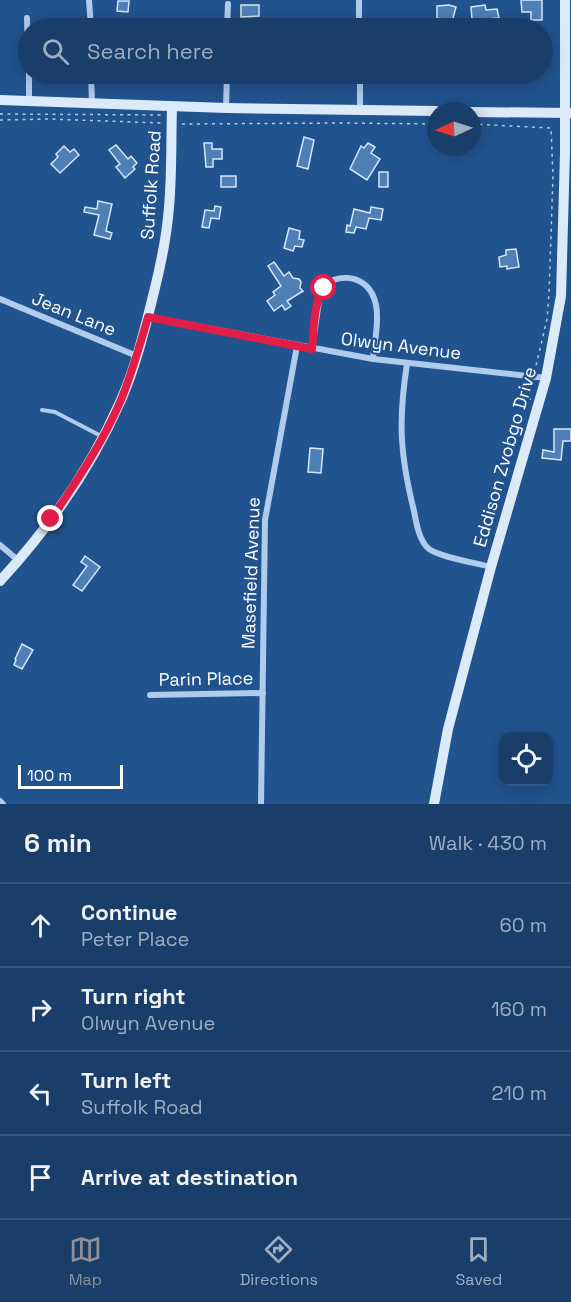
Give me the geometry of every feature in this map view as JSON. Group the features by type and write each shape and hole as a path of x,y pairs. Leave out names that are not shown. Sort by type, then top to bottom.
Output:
{"street":[{"path":"89,0 90,18"},
{"path":"359,0 359,18"},
{"name":"Eddison Zvobgo Drive","path":"434,804 448,729 491,567 546,378 561,296 568,113 565,0"},
{"path":"227,18 228,4"},
{"path":"29,84 29,100"},
{"path":"91,84 92,103"},
{"path":"226,108 227,84"},
{"path":"360,84 360,110"},
{"path":"0,100 226,108 427,111"},
{"name":"Suffolk Road","path":"0,581 19,561 83,473 121,401 137,356 160,268 170,206 172,106"},
{"path":"481,112 568,113"},
{"path":"565,153 571,138"},
{"path":"312,349 320,294 333,280 356,279 369,287 374,296 377,311 374,359"},
{"name":"Jean Lane","path":"0,299 137,356"},
{"name":"Olwyn Avenue","path":"148,317 374,359 546,378"},
{"name":"Masefield Avenue","path":"261,804 265,520 297,346"},
{"path":"407,364 401,404 403,459 416,522 425,544 436,553 491,567"},
{"path":"0,545 19,561"},
{"name":"Parin Place","path":"150,695 263,693"}],"lane":[{"path":"42,410 55,412 74,420 102,436"}],"path":[{"path":"0,120 427,124"},
{"path":"481,124 551,128 553,176 549,294 547,319 534,377"}],"building":[{"path":"521,0 542,0 542,18 531,18 531,12 522,12"},
{"path":"118,1 129,1 128,12 117,11"},
{"path":"241,5 259,5 259,16 241,17"},
{"path":"485,5 486,10 497,9 499,18 472,18 471,7"},
{"path":"437,6 456,7 453,18 437,18"},
{"path":"304,137 314,140 308,169 297,166"},
{"path":"204,143 212,143 212,149 222,149 222,159 213,159 213,167 206,167"},
{"path":"368,143 375,147 371,153 380,159 367,180 350,169 361,146 364,148"},
{"path":"116,145 128,159 131,156 137,163 133,167 135,169 125,178 116,167 120,164 109,150"},
{"path":"64,146 70,152 74,149 79,155 60,173 51,164 58,157 56,154"},
{"path":"379,172 388,172 388,187 379,187"},
{"path":"221,176 236,176 236,187 221,187"},
{"path":"98,201 112,204 106,231 112,233 110,239 94,235 99,215 84,212 85,207 97,209"},
{"path":"215,206 221,207 219,219 211,218 209,228 202,227 205,210 214,211"},
{"path":"371,207 383,209 381,220 369,218 366,229 356,227 354,233 346,232 347,225 350,226 354,209 370,213"},
{"path":"289,228 300,231 299,239 304,240 302,247 295,246 293,251 284,248"},
{"path":"516,249 519,267 507,269 507,266 500,267 499,257 506,255 506,250"},
{"path":"274,262 284,276 289,272 293,278 301,282 300,288 303,291 287,301 291,306 285,310 282,305 274,311 267,301 281,286 268,266"},
{"path":"554,429 571,429 571,441 563,441 561,460 542,458 543,450 554,452"},
{"path":"310,448 323,449 321,473 308,472"},
{"path":"85,556 100,567 82,591 73,585 87,566 81,562"},
{"path":"22,644 33,650 22,669 14,665"}],"route":[{"path":"51,519 83,473 121,401 148,317 312,349 316,314 320,294 324,288"}]}
